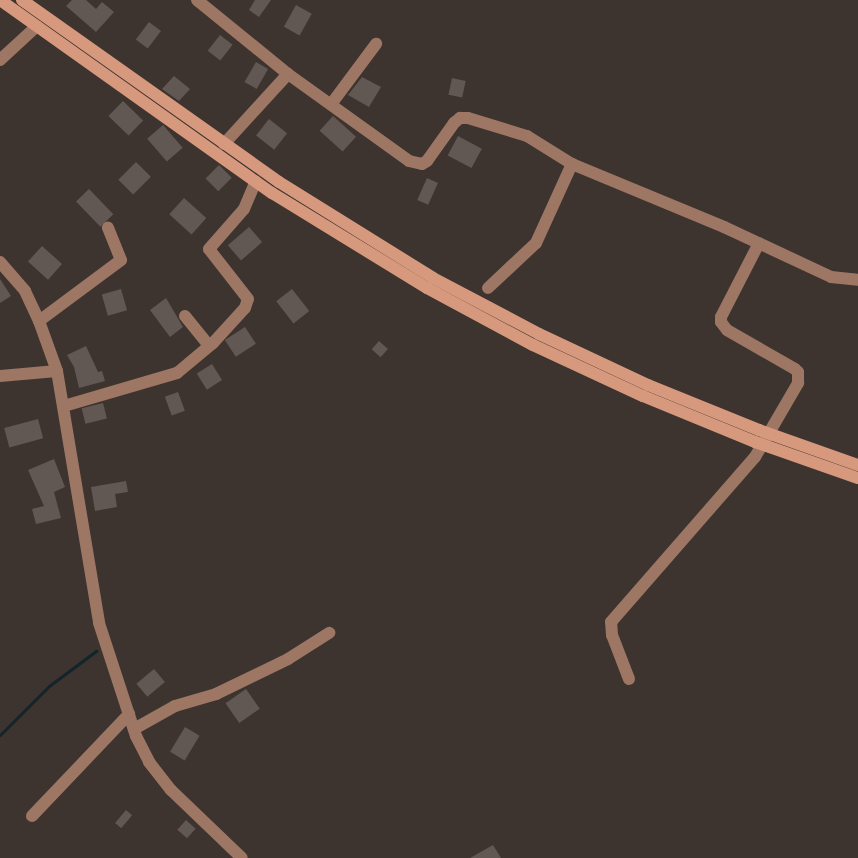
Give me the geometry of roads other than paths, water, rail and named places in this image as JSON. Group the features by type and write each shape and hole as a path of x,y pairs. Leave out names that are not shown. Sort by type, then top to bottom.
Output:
{"main road":[{"path":"0,0 256,181 374,258 497,327 633,392 766,439 858,465"},
{"path":"22,0 224,144 338,221 485,306 638,381 858,478"}],"street":[{"path":"197,0 288,74 416,164 422,164 433,156 454,123 464,117 527,136 572,164 759,243 831,277 858,280"},
{"path":"0,60 37,26"},
{"path":"332,103 376,44"},
{"path":"224,144 288,74"},
{"path":"488,288 536,243 572,164"},
{"path":"64,406 170,376 183,369 209,346 245,308 248,298 211,254 210,245 244,209 256,181"},
{"path":"39,321 121,260 108,227"},
{"path":"629,679 610,626 628,601 755,457 795,390 798,372 723,326 721,317 759,243"},
{"path":"0,262 25,291 39,321 57,371 99,623 134,729 149,762 171,790 242,858"},
{"path":"185,316 209,346"},
{"path":"0,376 57,371"},
{"path":"134,729 175,706 216,694 288,659 329,633"},
{"path":"32,816 129,714"}],"waterway":[{"path":"0,735 49,686 96,651"}]}
